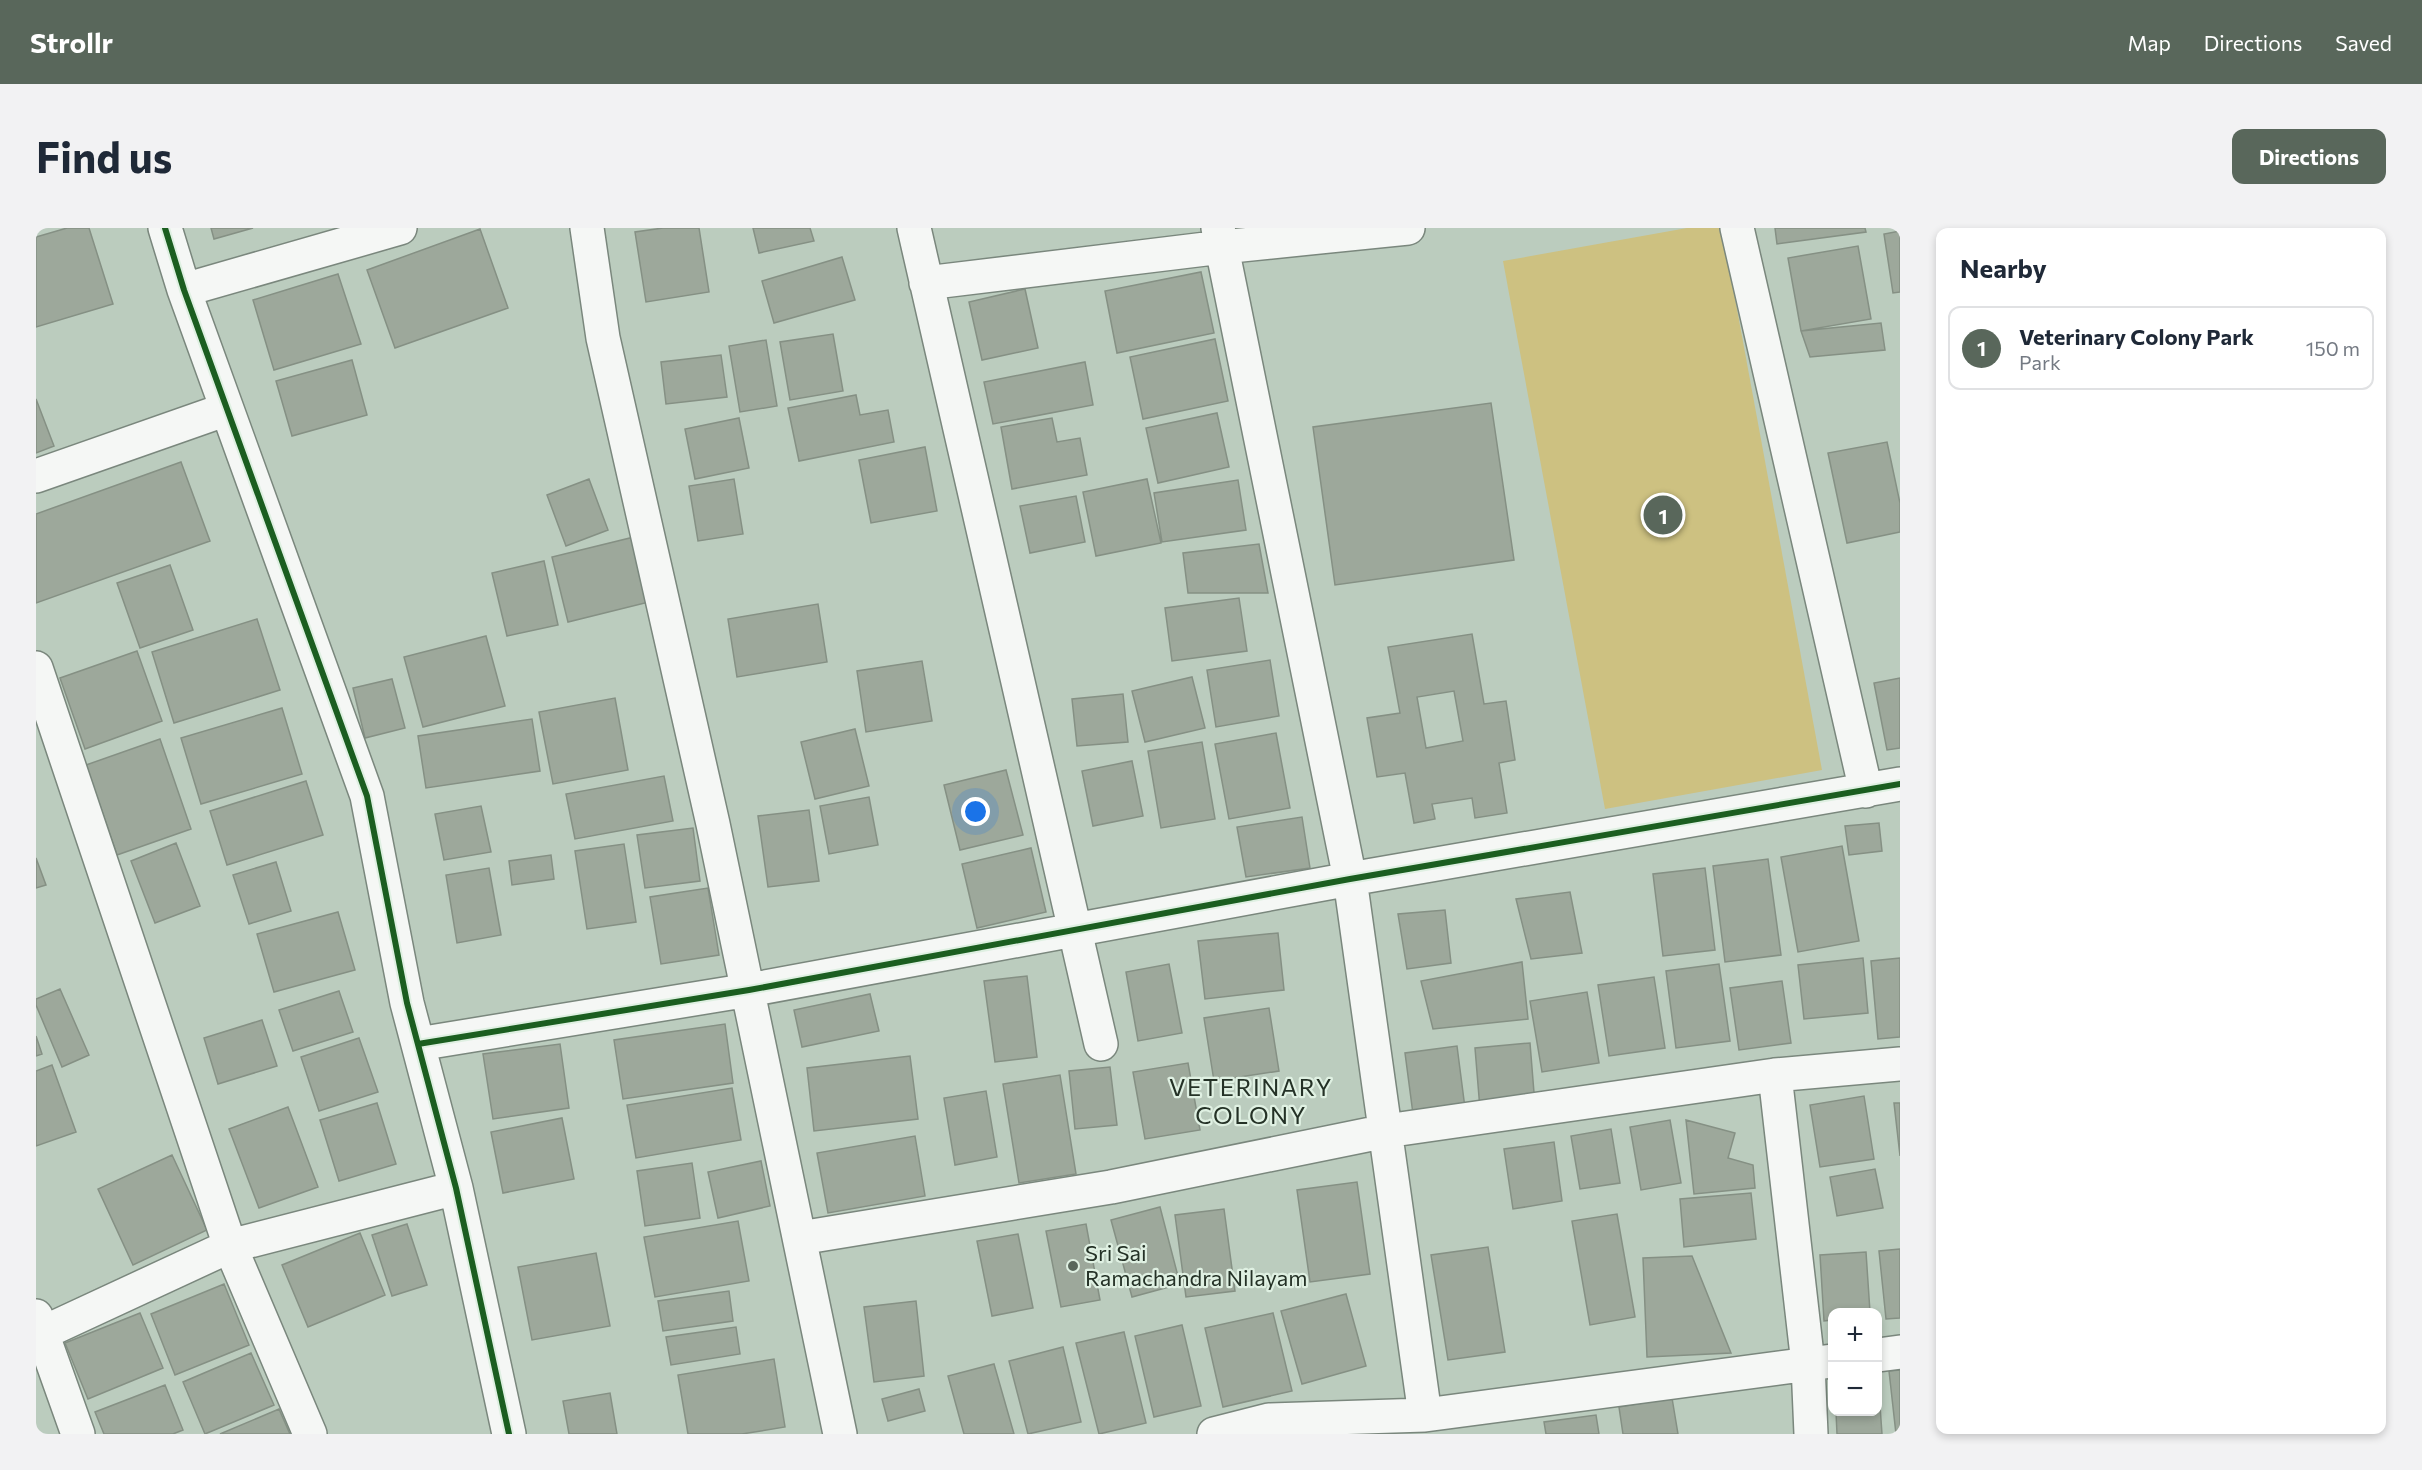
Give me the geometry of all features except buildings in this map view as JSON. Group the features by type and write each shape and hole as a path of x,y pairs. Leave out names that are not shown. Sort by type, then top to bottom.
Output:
{"street":[{"path":"165,228 184,290 367,796 407,1003 456,1188 509,1434"},
{"path":"184,290 400,228"},
{"path":"587,228 603,338 749,990 840,1434"},
{"path":"914,228 1101,1044"},
{"path":"926,283 1220,238 1408,228"},
{"path":"1737,228 1866,791"},
{"path":"1220,238 1350,879 1425,1415"},
{"path":"36,476 228,409"},
{"path":"36,668 230,1245 310,1434"},
{"path":"418,1044 749,990 1350,879 1900,784"},
{"path":"800,1238 1111,1187 1386,1131 1775,1075 1900,1064"},
{"path":"1775,1075 1820,1362 1811,1434"},
{"path":"78,1434 38,1328 230,1245 456,1188"},
{"path":"1882,1354 1900,1352"},
{"path":"1214,1434 1269,1420 1425,1415 1820,1362"}],"shaded area":[{"path":"1687,228 1722,228 1822,770 1605,809 1503,261"}],"cycle path":[{"path":"165,228 184,290 367,796 407,1003 456,1188 509,1434"},
{"path":"418,1044 749,990 1350,879 1900,784"}],"place":[{"name":"Veterinary Colony Park","path":"1663,515"},
{"name":"Sri Sai Ramachandra Nilayam","path":"1073,1266"}],"district":[{"name":"VETERINARY COLONY","path":"1251,1102"}]}
